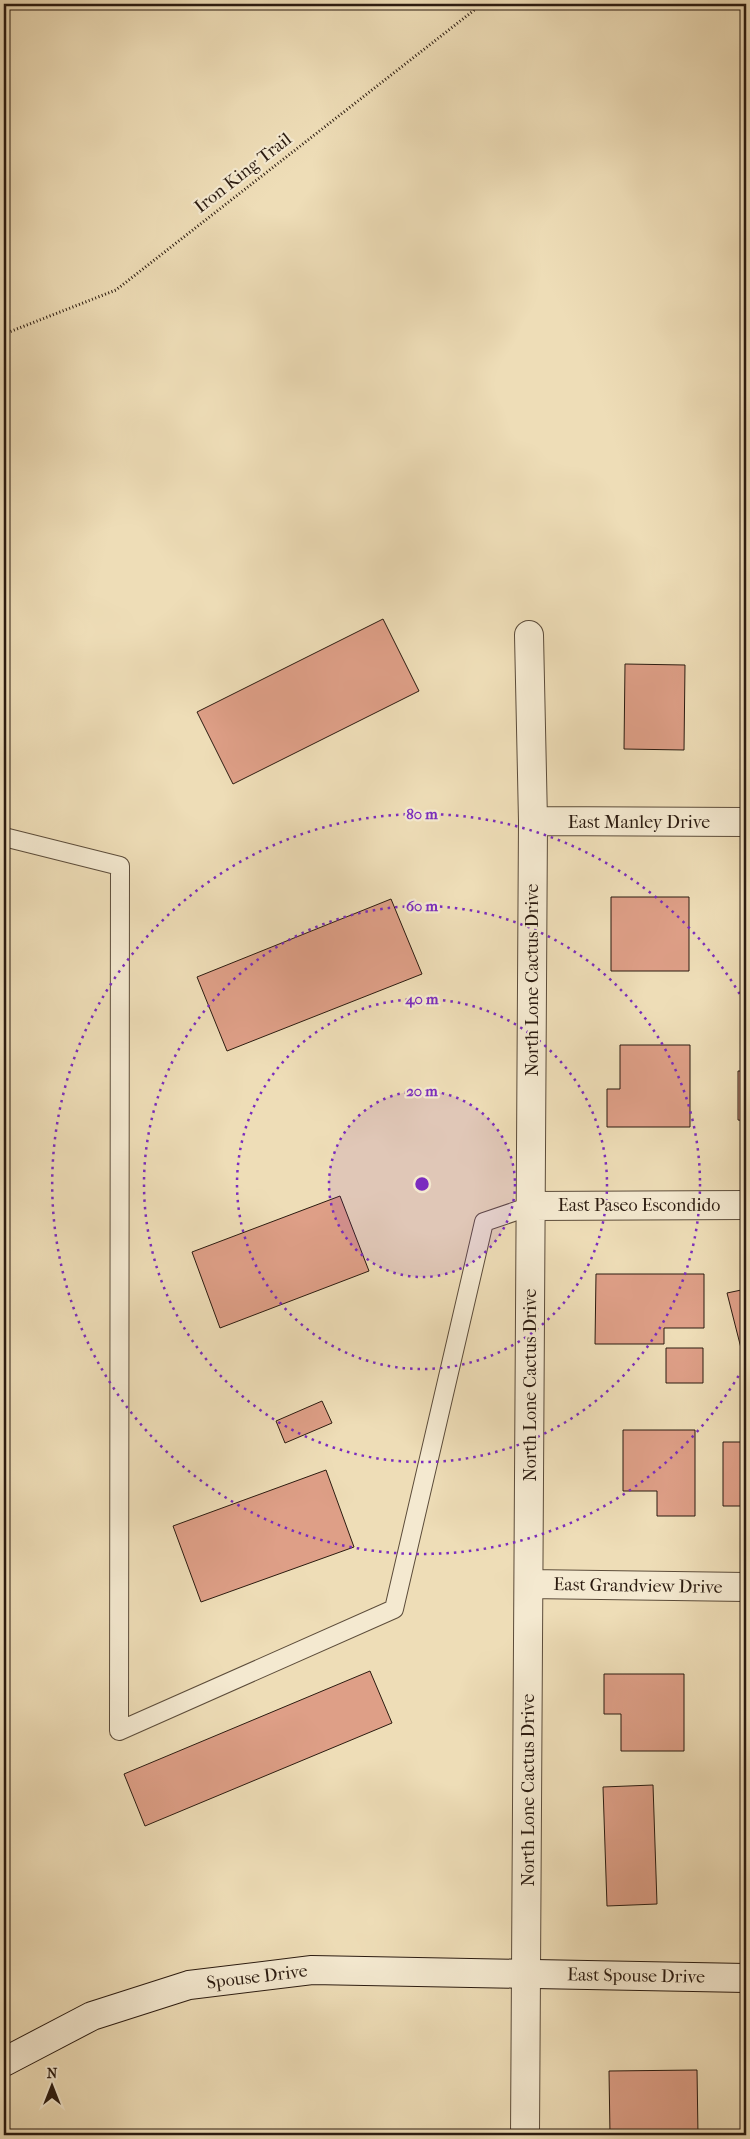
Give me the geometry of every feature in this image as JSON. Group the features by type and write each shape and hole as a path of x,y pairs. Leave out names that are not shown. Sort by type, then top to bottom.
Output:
{"street":[{"name":"North Lone Cactus Drive","path":"525,2135 533,821 529,634"},
{"name":"East Manley Drive","path":"533,821 746,822"},
{"name":"East Paseo Escondido","path":"531,1206 746,1204"},
{"name":"East Grandview Drive","path":"529,1584 746,1587"},
{"name":"Spouse Drive","path":"4,2062 92,2016 189,1985 312,1970 527,1974"},
{"name":"East Spouse Drive","path":"527,1974 746,1978"}],"lane":[{"path":"4,837 120,866 119,1731 394,1609 484,1222 531,1206"}],"path":[{"name":"Iron King Trail","path":"4,334 116,290 482,4"}],"building":[{"path":"383,619 419,691 233,784 197,712"},
{"path":"625,664 685,665 684,750 624,749"},
{"path":"746,676 746,750 745,750"},
{"path":"611,897 689,897 689,971 611,971"},
{"path":"391,899 422,974 227,1051 197,977"},
{"path":"620,1045 690,1045 690,1127 607,1127 607,1089 620,1089"},
{"path":"738,1071 746,1071 746,1121 738,1120"},
{"path":"340,1196 369,1271 220,1328 192,1252"},
{"path":"596,1274 704,1274 704,1328 664,1328 664,1344 595,1344"},
{"path":"746,1289 746,1355 743,1356 727,1293"},
{"path":"666,1348 703,1348 703,1383 666,1383"},
{"path":"322,1401 332,1423 285,1443 276,1421"},
{"path":"623,1430 695,1430 695,1516 657,1516 657,1491 623,1491"},
{"path":"723,1442 746,1442 746,1506 723,1506"},
{"path":"326,1470 354,1547 201,1602 173,1526"},
{"path":"370,1671 392,1723 145,1826 124,1774"},
{"path":"604,1674 684,1674 684,1751 621,1751 621,1714 604,1714"},
{"path":"653,1785 657,1904 607,1906 603,1787"},
{"path":"697,2070 698,2135 610,2135 609,2071"}]}
